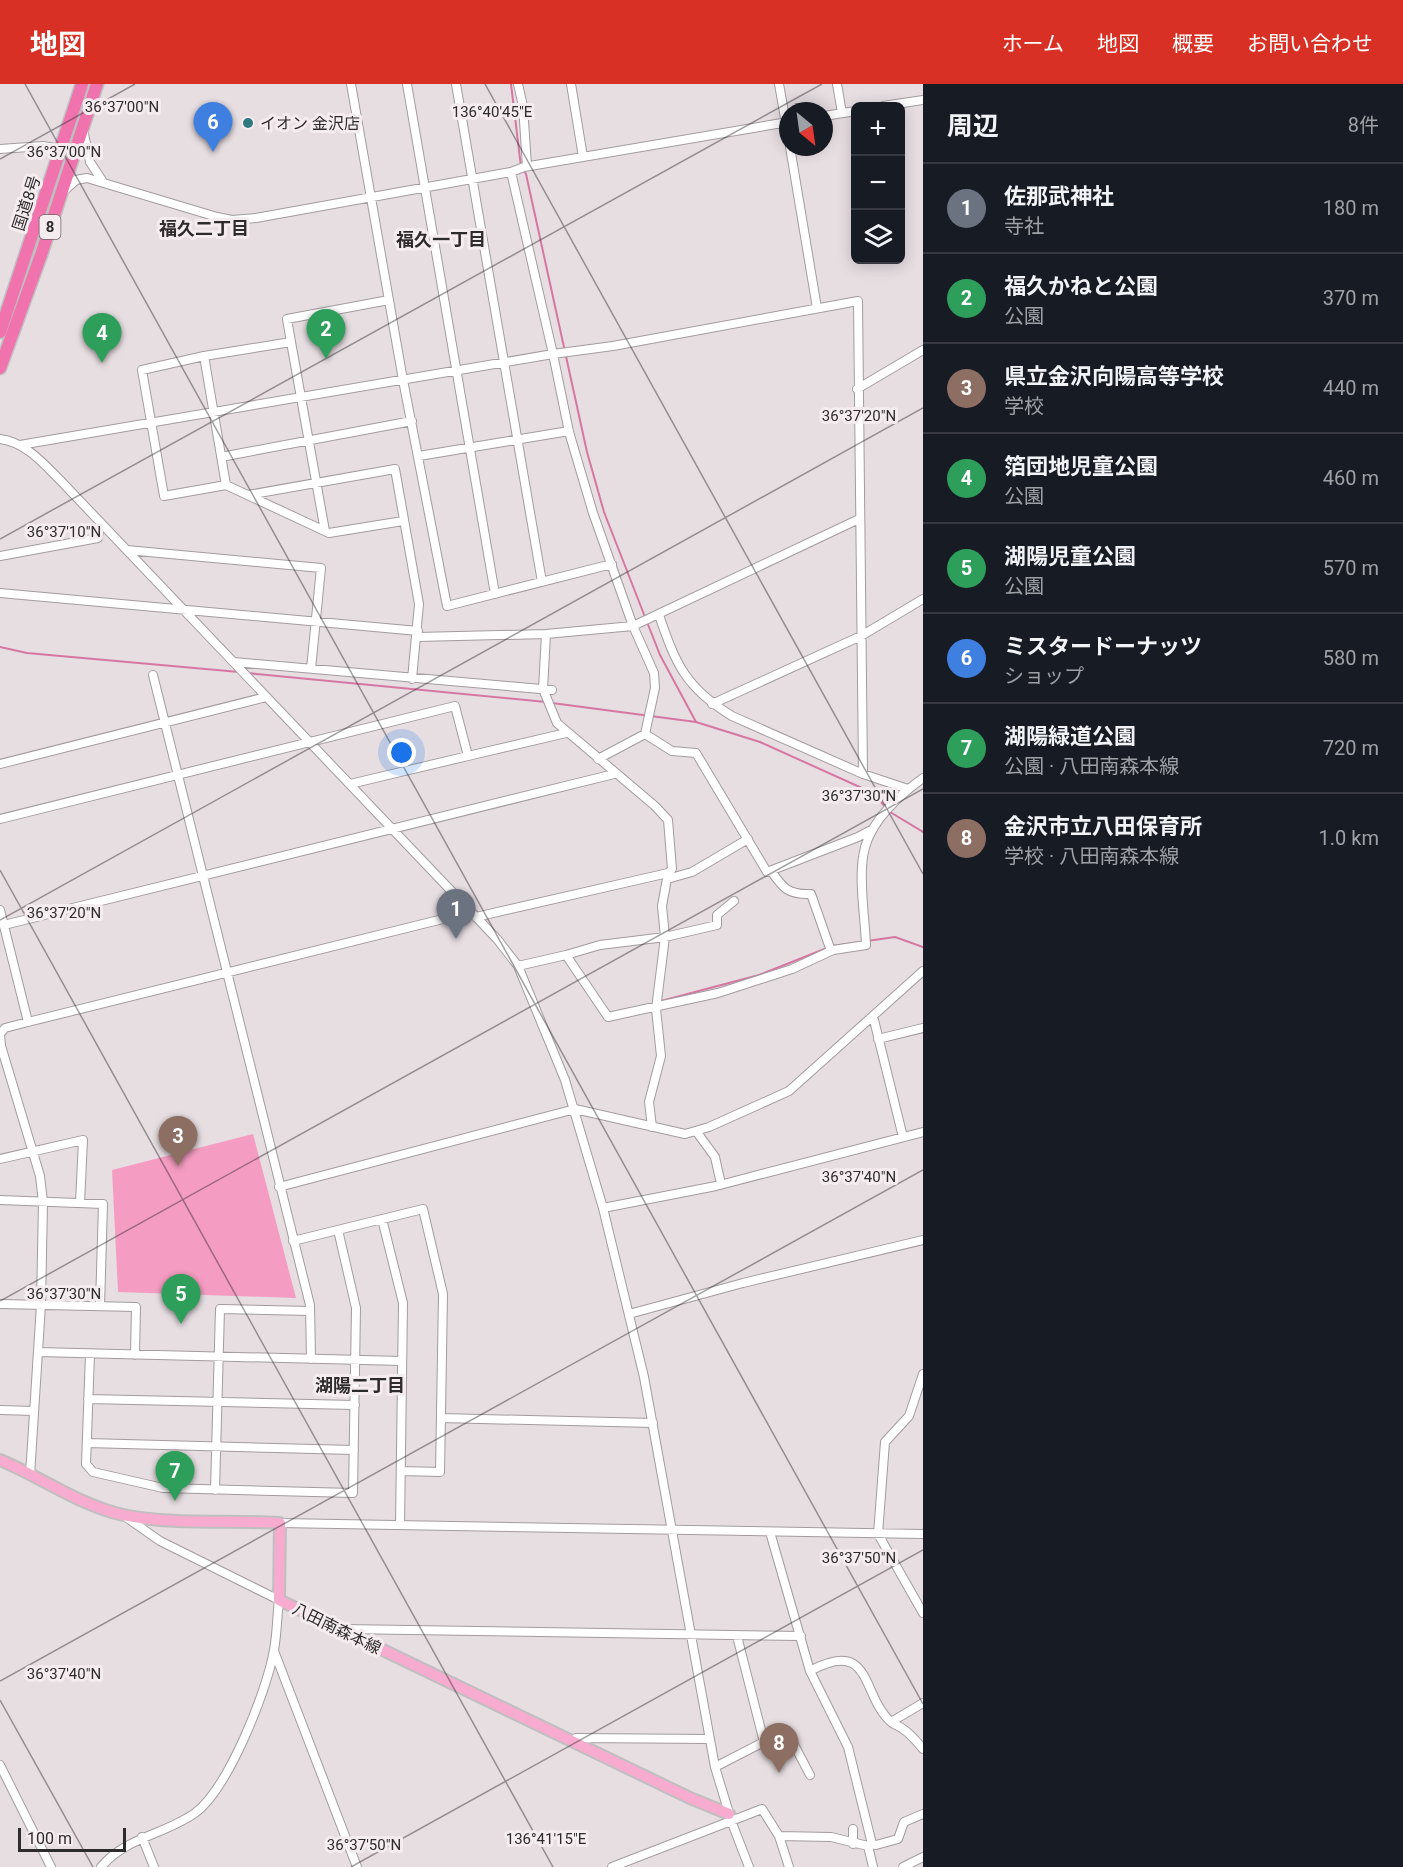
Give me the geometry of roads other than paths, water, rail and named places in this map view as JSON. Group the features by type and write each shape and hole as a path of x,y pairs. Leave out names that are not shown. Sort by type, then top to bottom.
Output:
{"highway":[{"name":"国道8号","path":"0,332 82,84"},
{"name":"国道8号","path":"0,368 99,84"}],"main road":[{"path":"0,1460 122,1514 163,1520 280,1523"},
{"name":"八田南森本線","path":"280,1523 279,1600 730,1818"}],"street":[{"path":"99,84 84,135 90,162 103,182"},
{"path":"351,84 403,380 447,606 612,564"},
{"path":"407,84 495,594"},
{"path":"456,84 515,440 542,582"},
{"path":"518,84 523,106 526,167"},
{"path":"571,84 583,157"},
{"path":"779,84 783,102"},
{"path":"837,84 842,114"},
{"path":"905,103 923,100"},
{"path":"833,115 851,112"},
{"path":"60,196 76,180 87,178 232,220 256,218 526,167 779,124"},
{"path":"0,149 43,146 61,149"},
{"path":"792,156 817,308"},
{"path":"513,171 569,431 593,513 654,674 653,700 646,732 598,759"},
{"path":"325,531 287,319 389,300"},
{"path":"20,445 554,353 613,346 858,301 857,389 863,774"},
{"path":"291,342 142,370 164,496 226,484 329,533 403,521"},
{"path":"857,389 923,350"},
{"path":"204,357 226,484"},
{"path":"221,457 412,421"},
{"path":"419,456 569,431"},
{"path":"0,439 20,445 35,455 474,914 518,966 575,1109 603,1208 653,1423 715,1767 730,1818 749,1867"},
{"path":"248,495 395,469 419,604 412,679"},
{"path":"0,593 316,621 417,634 546,634 634,625 656,617 859,519"},
{"path":"0,556 98,538 100,522"},
{"path":"126,550 321,568 311,669"},
{"path":"712,704 861,636 923,599"},
{"path":"656,617 684,676 697,693 712,704 732,716 904,792"},
{"path":"546,634 547,690 554,715 566,733 655,806 668,820 672,869 667,876 662,906 665,937 656,1008 661,1056 650,1102 652,1126"},
{"path":"234,663 547,690"},
{"path":"153,675 310,1311 311,1359"},
{"path":"0,764 266,697"},
{"path":"0,819 455,706 468,756"},
{"path":"646,732 672,751 696,753 767,872 858,837 874,827 904,792 923,778"},
{"path":"350,784 566,733"},
{"path":"4,924 614,774"},
{"path":"566,956 608,1017 718,993 792,969 831,951 866,945 863,857 874,827"},
{"path":"30,1475 42,1305 43,1202 40,1176 1,1046 0,1034 5,1029 474,914 692,872 748,839"},
{"path":"771,871 785,890 794,894 811,894 831,951"},
{"path":"518,966 628,940 665,937 717,925 717,915 734,901"},
{"path":"0,910 28,1022"},
{"path":"279,1186 575,1109 685,1134 696,1131 789,1090 923,971"},
{"path":"873,1016 903,1137"},
{"path":"878,1039 923,1028"},
{"path":"696,1131 715,1157 721,1184"},
{"path":"603,1208 721,1184 923,1132"},
{"path":"0,1159 83,1140 80,1203"},
{"path":"0,1200 103,1204 100,1306"},
{"path":"293,1240 423,1209 443,1294 440,1472 401,1471"},
{"path":"382,1219 403,1304 400,1525"},
{"path":"90,1354 86,1464 93,1472 163,1488 353,1493 356,1308 338,1230"},
{"path":"629,1314 743,1282 923,1240"},
{"path":"0,1304 136,1307 135,1355"},
{"path":"215,1490 220,1309 310,1311"},
{"path":"38,1352 402,1361"},
{"path":"923,1374 909,1416 885,1442 878,1534 923,1612"},
{"path":"88,1399 355,1406"},
{"path":"0,1410 34,1411"},
{"path":"441,1418 653,1423"},
{"path":"87,1443 354,1450"},
{"path":"101,1867 111,1855 142,1837 184,1820 196,1812 214,1794 255,1712 274,1651 279,1600 160,1541 122,1514"},
{"path":"280,1523 923,1534"},
{"path":"771,1532 810,1671 848,1747 873,1867"},
{"path":"338,1629 801,1636"},
{"path":"737,1636 764,1742"},
{"path":"274,1651 357,1867"},
{"path":"810,1671 828,1661 852,1664 862,1670 891,1722 904,1730 923,1749"},
{"path":"891,1722 923,1703"},
{"path":"715,1767 783,1732 789,1735 810,1775"},
{"path":"573,1742 576,1738 710,1739"},
{"path":"0,1765 51,1867"},
{"path":"612,1867 730,1818 762,1809 779,1836 789,1867"},
{"path":"779,1836 831,1837 853,1844 876,1845 898,1839 904,1822 923,1814"},
{"path":"853,1829 853,1844"},
{"path":"142,1837 154,1867"},
{"path":"903,1867 923,1857"}],"waterway":[{"path":"511,84 521,167 526,174 587,452 604,512 645,617"},
{"path":"647,622 660,655 696,722"},
{"path":"0,647 27,653 239,672"},
{"path":"247,673 546,702"},
{"path":"552,703 696,722 760,742 873,793 890,812 923,832"},
{"path":"832,946 895,937 923,947"},
{"path":"661,1001 759,975 827,948"}],"place":[{"name":"イオン 金沢店","path":"248,123"},
{"name":"ミスタードーナッツ","path":"213,152"},
{"name":"福久かねと公園","path":"326,359"},
{"name":"箔団地児童公園","path":"102,363"},
{"name":"佐那武神社","path":"456,939"},
{"name":"県立金沢向陽高等学校","path":"178,1166"},
{"name":"湖陽児童公園","path":"181,1324"},
{"name":"湖陽緑道公園","path":"175,1501"},
{"name":"金沢市立八田保育所","path":"779,1773"}],"district":[{"name":"福久二丁目","path":"204,229"},
{"name":"福久一丁目","path":"441,240"},
{"name":"湖陽二丁目","path":"360,1386"}]}
